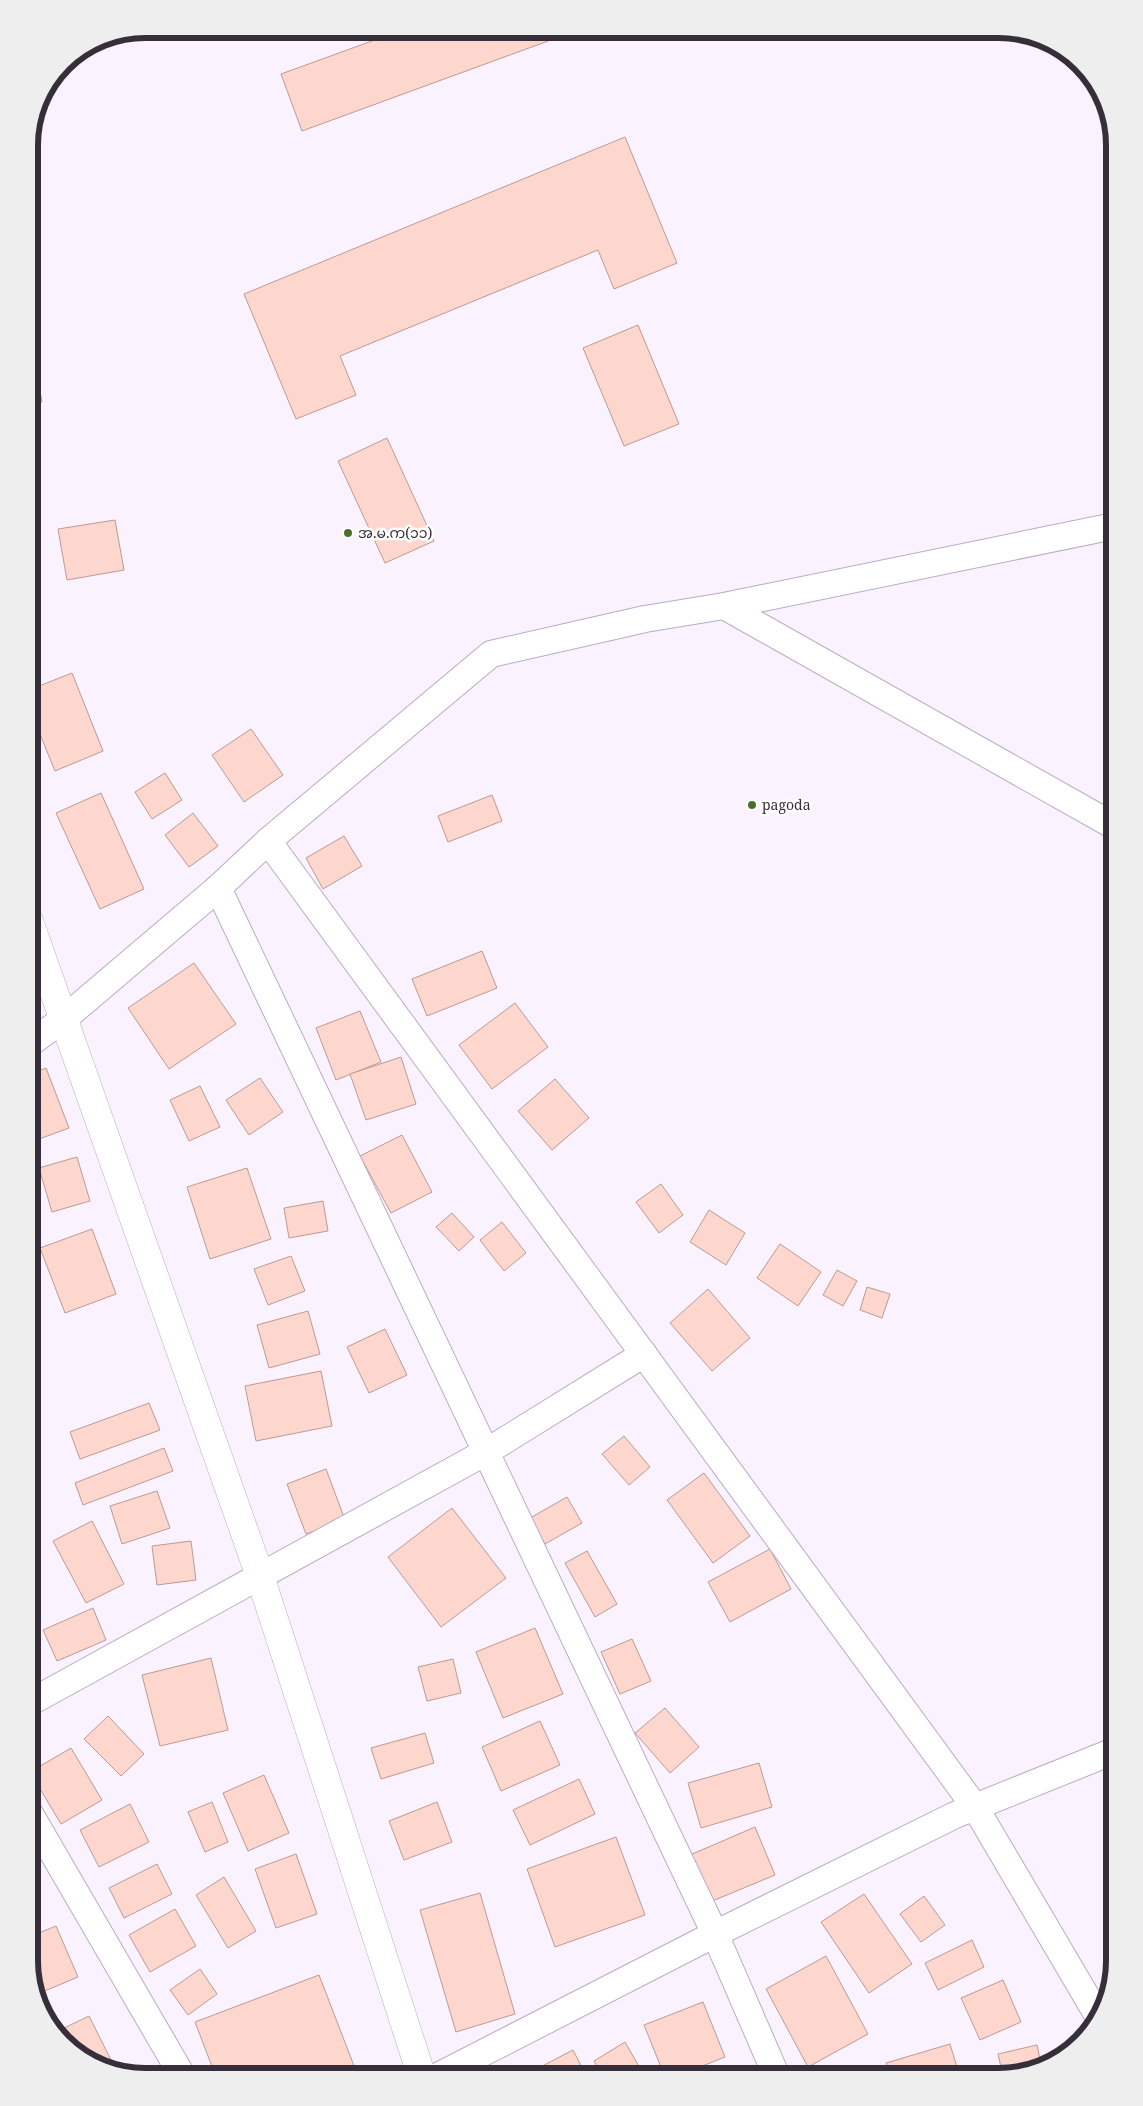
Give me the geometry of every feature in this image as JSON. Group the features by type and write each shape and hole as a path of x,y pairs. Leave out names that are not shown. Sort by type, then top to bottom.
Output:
{"highway":[{"path":"38,946 260,1576 419,2068"}],"street":[{"path":"38,1037 64,1018 218,888 268,841 491,654 645,619 724,606 1106,528"},
{"path":"724,606 1106,821"},
{"path":"268,841 975,1807 1094,2009"},
{"path":"218,888 715,1934 773,2068"},
{"path":"38,1698 486,1452 644,1354"},
{"path":"454,2068 715,1934 955,1815 1106,1753"},
{"path":"38,1827 178,2068"}],"building":[{"path":"380,38 556,38 302,131 281,74"},
{"path":"625,137 677,263 614,289 598,250 340,356 356,395 296,419 244,294"},
{"path":"638,325 679,424 624,446 583,348"},
{"path":"38,380 42,402 38,403"},
{"path":"387,438 434,541 385,563 338,461"},
{"path":"115,520 124,570 67,580 58,529"},
{"path":"72,673 103,751 55,771 38,729 38,686"},
{"path":"251,729 283,775 244,802 212,755"},
{"path":"165,773 182,800 152,819 135,792"},
{"path":"101,793 144,889 100,909 56,813"},
{"path":"492,795 502,821 448,842 438,816"},
{"path":"193,813 218,846 189,867 165,835"},
{"path":"344,836 362,866 323,889 306,858"},
{"path":"482,951 497,988 427,1016 412,979"},
{"path":"194,963 236,1024 169,1069 128,1008"},
{"path":"515,1003 548,1047 492,1089 459,1045"},
{"path":"360,1011 381,1062 336,1080 316,1028"},
{"path":"401,1057 416,1104 366,1120 350,1074"},
{"path":"46,1068 69,1128 38,1139 38,1071"},
{"path":"260,1078 283,1112 249,1135 226,1100"},
{"path":"555,1079 589,1118 552,1150 518,1111"},
{"path":"200,1086 220,1127 189,1141 170,1100"},
{"path":"402,1135 432,1192 391,1213 360,1156"},
{"path":"77,1157 90,1201 52,1212 39,1168"},
{"path":"247,1168 271,1239 210,1259 187,1187"},
{"path":"661,1184 683,1215 659,1233 636,1202"},
{"path":"323,1201 328,1231 289,1238 284,1208"},
{"path":"709,1210 745,1233 726,1265 690,1242"},
{"path":"452,1213 474,1237 459,1251 436,1227"},
{"path":"502,1222 526,1253 504,1271 480,1240"},
{"path":"92,1229 116,1294 65,1313 40,1248"},
{"path":"780,1244 821,1272 798,1306 757,1278"},
{"path":"291,1256 305,1291 268,1305 254,1269"},
{"path":"837,1270 857,1281 843,1306 823,1295"},
{"path":"867,1287 890,1294 882,1318 860,1310"},
{"path":"708,1289 750,1338 712,1371 670,1323"},
{"path":"308,1311 320,1354 269,1368 257,1325"},
{"path":"385,1329 407,1375 369,1393 347,1347"},
{"path":"321,1371 332,1426 256,1441 245,1386"},
{"path":"149,1403 160,1430 80,1459 70,1432"},
{"path":"624,1436 650,1467 629,1485 602,1454"},
{"path":"164,1448 173,1471 83,1505 75,1483"},
{"path":"326,1469 345,1520 306,1534 287,1484"},
{"path":"704,1473 750,1536 713,1563 667,1500"},
{"path":"157,1491 170,1528 122,1544 110,1506"},
{"path":"567,1497 582,1523 545,1544 530,1518"},
{"path":"452,1508 506,1578 441,1627 388,1557"},
{"path":"92,1521 124,1584 86,1603 53,1541"},
{"path":"191,1541 196,1580 157,1585 152,1546"},
{"path":"770,1549 791,1589 730,1622 708,1582"},
{"path":"587,1551 617,1604 595,1617 565,1563"},
{"path":"93,1608 106,1640 57,1661 43,1630"},
{"path":"535,1628 563,1694 503,1718 476,1652"},
{"path":"632,1639 651,1681 620,1694 601,1652"},
{"path":"211,1658 228,1730 160,1746 142,1675"},
{"path":"453,1659 461,1693 427,1701 418,1667"},
{"path":"665,1708 699,1747 670,1773 635,1733"},
{"path":"108,1716 144,1754 121,1776 84,1739"},
{"path":"540,1721 560,1765 501,1791 482,1747"},
{"path":"425,1733 434,1763 381,1779 371,1748"},
{"path":"71,1748 102,1800 61,1824 38,1785 38,1767"},
{"path":"759,1763 772,1807 701,1828 688,1783"},
{"path":"264,1775 289,1833 248,1851 223,1793"},
{"path":"579,1779 595,1814 530,1845 513,1810"},
{"path":"212,1802 228,1842 205,1852 188,1812"},
{"path":"437,1802 452,1842 404,1860 389,1821"},
{"path":"130,1804 149,1842 99,1867 80,1830"},
{"path":"755,1827 775,1875 710,1902 690,1855"},
{"path":"616,1837 645,1915 555,1947 527,1869"},
{"path":"296,1854 317,1914 276,1928 255,1869"},
{"path":"157,1864 172,1894 124,1918 109,1888"},
{"path":"224,1877 256,1931 228,1948 196,1895"},
{"path":"480,1893 515,2014 456,2032 420,1910"},
{"path":"864,1894 912,1964 869,1993 821,1922"},
{"path":"924,1896 945,1925 921,1942 900,1914"},
{"path":"175,1909 196,1946 150,1972 129,1935"},
{"path":"56,1926 78,1977 42,1992 38,1976 38,1933"},
{"path":"972,1940 984,1967 938,1990 925,1963"},
{"path":"826,1956 868,2034 808,2067 766,1989"},
{"path":"200,1969 217,1994 188,2015 170,1990"},
{"path":"319,1975 355,2068 213,2068 195,2022"},
{"path":"1003,1980 1021,2022 980,2040 961,1998"},
{"path":"703,2002 725,2057 698,2068 661,2068 644,2025"},
{"path":"89,2016 111,2060 108,2062 85,2051 62,2029"},
{"path":"625,2042 640,2068 598,2068 594,2061"},
{"path":"950,2044 957,2068 887,2068 886,2063"},
{"path":"1037,2045 1040,2060 1013,2068 1001,2068 998,2054"},
{"path":"573,2050 582,2068 538,2068"}],"place":[{"name":"အ.မ.က(၁၁)","path":"348,533"},
{"name":"pagoda","path":"752,805"}]}
